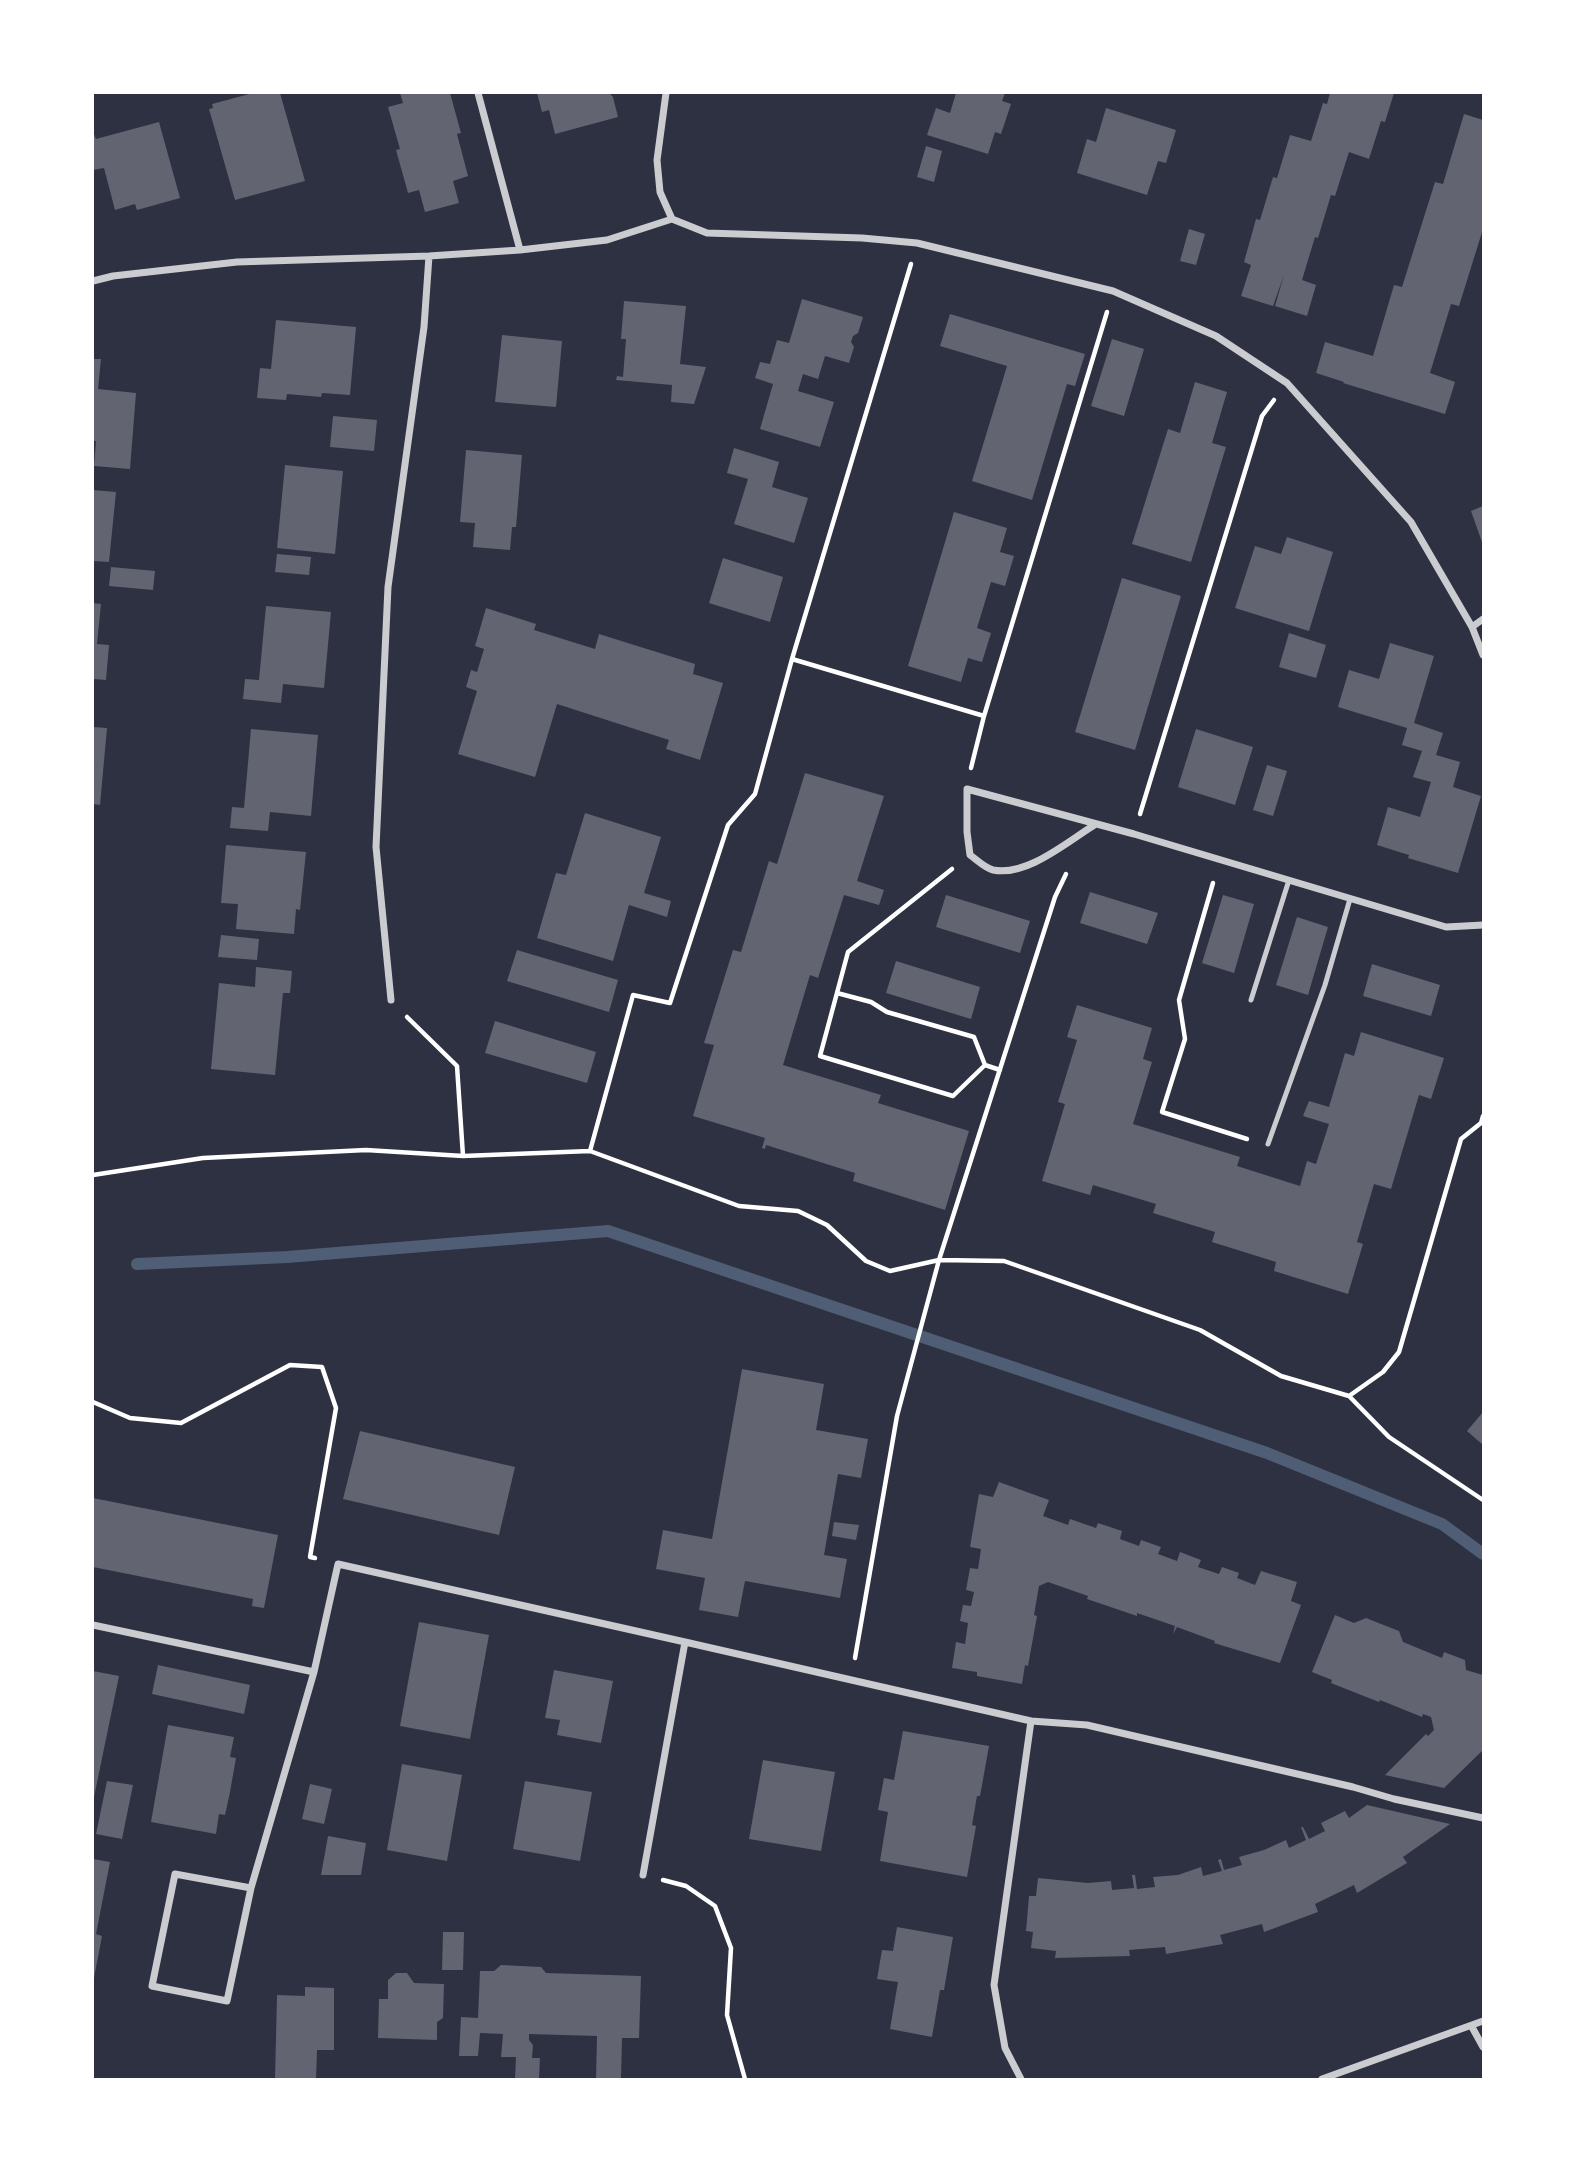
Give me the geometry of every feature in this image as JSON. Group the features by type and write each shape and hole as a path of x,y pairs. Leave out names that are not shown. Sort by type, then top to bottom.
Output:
{"street":[{"path":"478,93 520,250"},
{"path":"666,93 657,160 660,192 671,219"},
{"path":"93,281 113,275 237,262 429,256 520,250 607,240 671,219 707,233 862,238 917,243 1113,292 1216,336 1287,383 1411,522 1472,627 1483,655"},
{"path":"391,1000 376,847 387,601 424,327 429,256"},
{"path":"1472,627 1483,619"},
{"path":"1096,824 1034,863 1008,871 990,870 970,855 967,789 1134,834 1446,927 1483,925"},
{"path":"251,1888 175,1874 152,1986 227,2001 251,1888 314,1672 338,1564 1031,1721 1087,1725 1353,1787 1394,1800 1483,1818"},
{"path":"93,1625 314,1672"},
{"path":"643,1875 685,1642"},
{"path":"1021,2079 1005,2048 994,1985 1031,1721"},
{"path":"1322,2079 1483,2021"},
{"path":"1472,2027 1483,2047"}],"lane":[{"path":"1251,1000 1289,880"},
{"path":"1268,1144 1325,985 1350,899"}],"path":[{"path":"590,1151 633,995 670,1003 727,825 755,794 792,659 917,243"},
{"path":"967,789 984,716 1113,292"},
{"path":"1134,834 1262,416 1287,383"},
{"path":"792,659 984,716"},
{"path":"970,855 848,952 820,1056 953,1096 985,1065"},
{"path":"1220,860 1179,1000 1185,1040 1162,1112 1243,1138"},
{"path":"851,1681 897,1416 939,1260 1055,897 1067,872"},
{"path":"837,993 872,1002 887,1012 974,1037 985,1065"},
{"path":"391,1000 457,1066 463,1156"},
{"path":"985,1065 1000,1070"},
{"path":"1349,1396 1383,1372 1399,1352 1461,1139 1481,1123 1483,1116"},
{"path":"93,1175 203,1158 366,1150 463,1156 590,1151 739,1206 798,1211 827,1225 866,1261 890,1270 939,1260 1004,1261 1200,1331 1281,1376 1349,1396 1389,1437 1483,1500"},
{"path":"93,1402 130,1418 181,1423 290,1365 322,1367 336,1408 310,1557 338,1564"},
{"path":"643,1875 686,1886 715,1906 731,1948 727,2015 745,2079"}],"building":[{"path":"253,93 280,93 305,181 235,200 209,109 213,108 212,104"},
{"path":"400,93 450,93 461,133 457,134 468,176 453,181 459,203 425,212 419,190 408,193 396,150 400,149 388,107 403,103"},
{"path":"537,93 609,93 613,97 618,117 555,134 549,110 542,112"},
{"path":"956,93 1005,93 1002,101 1011,104 1001,134 995,132 988,154 927,135 936,108 950,113"},
{"path":"1330,93 1394,93 1385,122 1381,121 1369,159 1349,152 1335,196 1331,195 1302,280 1316,285 1307,316 1275,306 1284,275 1273,306 1241,296 1251,265 1244,262 1256,219 1260,220 1273,177 1277,178 1290,135 1311,141 1323,103 1327,104"},
{"path":"1106,108 1176,130 1166,163 1158,161 1147,195 1077,173 1087,139 1096,142"},
{"path":"1464,114 1483,120 1483,229 1459,306 1451,304 1430,373 1455,382 1445,414 1316,373 1325,342 1373,356 1394,285 1402,287 1435,182 1443,184"},
{"path":"159,122 180,198 137,210 135,204 115,210 104,168 93,170 93,132 96,139"},
{"path":"926,146 942,151 934,182 917,177"},
{"path":"1189,229 1205,234 1196,265 1180,261"},
{"path":"802,299 863,317 858,333 853,336 851,342 854,347 849,363 825,356 818,379 803,374 798,391 834,402 820,447 760,429 773,384 755,378 760,362 770,364 777,340 789,343"},
{"path":"624,301 686,306 680,364 706,367 694,404 671,402 672,385 616,380 617,376 623,377 626,339 621,339"},
{"path":"950,314 1085,354 1075,386 1067,384 1032,500 972,481 1007,366 940,346"},
{"path":"276,320 356,327 350,395 322,393 321,397 287,394 286,400 257,398 260,368 271,369"},
{"path":"502,335 562,341 556,407 495,402"},
{"path":"1112,339 1144,349 1124,416 1091,406"},
{"path":"93,359 101,359 98,389 136,393 130,469 94,466 96,441 93,441"},
{"path":"1195,382 1227,392 1212,443 1226,447 1191,562 1132,544 1168,429 1180,433"},
{"path":"333,416 377,420 374,451 330,447"},
{"path":"734,448 779,462 772,487 808,498 794,543 734,524 748,479 727,473"},
{"path":"466,450 522,455 516,527 512,527 510,550 473,547 475,523 460,522"},
{"path":"285,465 343,471 335,554 277,548"},
{"path":"93,490 116,492 109,562 93,561"},
{"path":"1483,506 1483,545 1471,511"},
{"path":"954,512 1007,528 1000,552 1014,556 1005,586 991,582 977,628 991,633 982,662 968,658 961,682 908,666"},
{"path":"1287,537 1333,552 1309,631 1235,608 1255,546 1281,554"},
{"path":"277,554 311,557 309,575 275,572"},
{"path":"723,558 783,577 770,622 709,603"},
{"path":"111,567 155,571 153,590 109,586"},
{"path":"1122,578 1181,596 1135,750 1075,732"},
{"path":"93,603 101,604 97,644 109,645 106,680 93,679"},
{"path":"266,606 331,612 324,688 283,684 281,703 243,699 245,679 259,680"},
{"path":"486,608 536,624 534,630 595,649 599,634 695,664 693,674 723,683 700,760 666,749 669,740 557,704 535,777 458,754 477,691 466,687 471,670 477,672 484,649 475,646"},
{"path":"1289,633 1326,645 1316,678 1279,667"},
{"path":"1390,643 1434,656 1414,723 1443,733 1436,755 1460,762 1453,787 1481,796 1458,873 1408,858 1409,855 1377,845 1388,807 1420,817 1431,782 1413,777 1422,751 1402,745 1407,728 1338,707 1349,670 1379,679"},
{"path":"93,727 107,728 100,805 93,804"},
{"path":"251,729 318,735 311,816 270,812 268,831 230,828 232,807 244,808"},
{"path":"1196,729 1253,747 1235,805 1178,787"},
{"path":"1267,765 1287,771 1273,816 1253,810"},
{"path":"805,773 884,796 857,881 884,890 879,905 844,895 818,978 810,975 783,1065 881,1095 878,1103 969,1131 945,1210 853,1181 855,1173 766,1145 765,1149 762,1148 765,1138 693,1116 714,1045 704,1043 733,950 741,952 769,861 777,864"},
{"path":"585,813 661,837 644,893 671,901 667,917 629,905 613,961 537,938 556,873 566,875"},
{"path":"226,845 306,852 300,910 296,909 294,934 236,929 238,904 221,903"},
{"path":"1090,892 1158,913 1147,944 1080,923"},
{"path":"946,895 1030,921 1020,953 936,927"},
{"path":"1223,895 1254,904 1234,973 1202,963"},
{"path":"1297,917 1328,927 1308,995 1276,985"},
{"path":"221,935 259,939 257,960 218,957"},
{"path":"517,950 618,980 609,1012 507,981"},
{"path":"896,961 980,987 971,1019 886,993"},
{"path":"1372,964 1440,985 1431,1016 1363,996"},
{"path":"256,967 292,971 290,993 283,993 275,1075 211,1069 219,983 255,987"},
{"path":"1077,1005 1152,1028 1143,1059 1152,1062 1133,1124 1240,1157 1237,1166 1300,1186 1307,1161 1316,1164 1329,1124 1303,1116 1309,1101 1329,1107 1345,1053 1354,1056 1361,1032 1444,1058 1431,1099 1419,1095 1391,1189 1374,1184 1357,1242 1363,1244 1348,1294 1274,1271 1276,1262 1212,1242 1215,1232 1153,1213 1156,1204 1093,1185 1090,1195 1042,1181 1065,1104 1058,1102 1077,1040 1067,1037"},
{"path":"495,1021 596,1052 587,1083 485,1053"},
{"path":"742,1369 824,1384 816,1430 868,1439 861,1478 838,1474 824,1555 847,1559 840,1598 745,1581 738,1617 699,1610 705,1578 656,1569 663,1530 712,1539"},
{"path":"1483,1412 1483,1445 1467,1431"},
{"path":"360,1431 515,1467 499,1535 343,1499"},
{"path":"999,1482 1049,1500 1043,1516 1068,1525 1070,1519 1096,1528 1098,1523 1122,1531 1120,1539 1139,1546 1141,1540 1161,1547 1158,1554 1177,1561 1180,1552 1201,1560 1198,1567 1219,1574 1222,1567 1239,1573 1237,1578 1255,1585 1261,1571 1297,1582 1291,1601 1301,1605 1280,1663 1214,1643 1215,1641 1177,1627 1173,1634 1175,1626 1087,1599 1088,1596 1048,1582 1039,1586 1034,1615 1037,1616 1022,1684 977,1676 977,1672 952,1668 956,1642 965,1644 968,1623 960,1621 963,1605 971,1606 974,1592 966,1590 970,1568 978,1569 981,1549 970,1547 979,1494 993,1497"},
{"path":"93,1498 278,1535 264,1608 252,1606 253,1599 93,1567"},
{"path":"834,1522 859,1525 856,1540 832,1536"},
{"path":"1335,1615 1354,1623 1366,1618 1399,1631 1403,1642 1442,1658 1444,1652 1465,1660 1466,1670 1483,1675 1483,1750 1444,1788 1385,1775 1426,1734 1428,1736 1434,1730 1431,1717 1423,1714 1422,1717 1380,1700 1379,1702 1331,1683 1332,1680 1312,1672"},
{"path":"419,1622 489,1635 470,1739 400,1726"},
{"path":"158,1665 250,1685 244,1714 152,1694"},
{"path":"554,1670 613,1681 601,1743 557,1735 560,1720 545,1718"},
{"path":"93,1671 119,1676 94,1797 93,1797"},
{"path":"168,1725 234,1737 230,1757 236,1758 230,1792 225,1815 219,1814 216,1834 151,1822"},
{"path":"903,1731 989,1746 972,1825 976,1826 967,1877 880,1861 888,1812 878,1810 884,1778 894,1780"},
{"path":"763,1760 835,1772 821,1851 749,1839"},
{"path":"402,1764 462,1775 447,1861 387,1850"},
{"path":"107,1781 133,1785 122,1839 96,1834"},
{"path":"525,1781 592,1792 580,1861 513,1849"},
{"path":"310,1784 332,1789 324,1824 302,1819"},
{"path":"1367,1805 1450,1824 1403,1857 1407,1863 1357,1893 1354,1885 1315,1904 1318,1912 1264,1932 1262,1924 1220,1935 1223,1944 1166,1954 1165,1947 1129,1950 1130,1956 1055,1958 1056,1951 1031,1948 1033,1932 1026,1931 1029,1896 1036,1896 1038,1878 1088,1883 1111,1881 1112,1890 1134,1888 1132,1875 1135,1875 1137,1889 1155,1887 1153,1877 1178,1875 1201,1867 1203,1876 1222,1871 1218,1860 1221,1859 1224,1870 1242,1865 1239,1857 1286,1840 1289,1848 1306,1840 1301,1827 1309,1839 1325,1831 1321,1823 1345,1811 1349,1818"},
{"path":"328,1836 366,1843 361,1875 321,1875"},
{"path":"93,1859 110,1862 96,1934 102,1936 94,1978"},
{"path":"897,1927 953,1937 932,2037 890,2029 898,1982 877,1979 882,1950 893,1951"},
{"path":"443,1932 464,1932 463,1970 442,1970"},
{"path":"501,1965 541,1967 546,1973 641,1976 639,2038 622,2038 621,2079 596,2079 597,2036 529,2034 533,2045 532,2058 540,2058 539,2079 515,2079 516,2057 501,2057 503,2034 480,2033 478,2056 459,2056 461,2017 478,2018 480,1971 494,1971"},
{"path":"396,1973 407,1973 414,1983 444,1984 443,2018 437,2022 437,2040 378,2038 379,1999 388,1999 388,1980"},
{"path":"305,1987 334,1988 334,2050 317,2050 316,2079 275,2079 277,1995 305,1996"}],"waterway":[{"path":"137,1264 287,1257 608,1231 1267,1453 1442,1524 1483,1554"}]}
